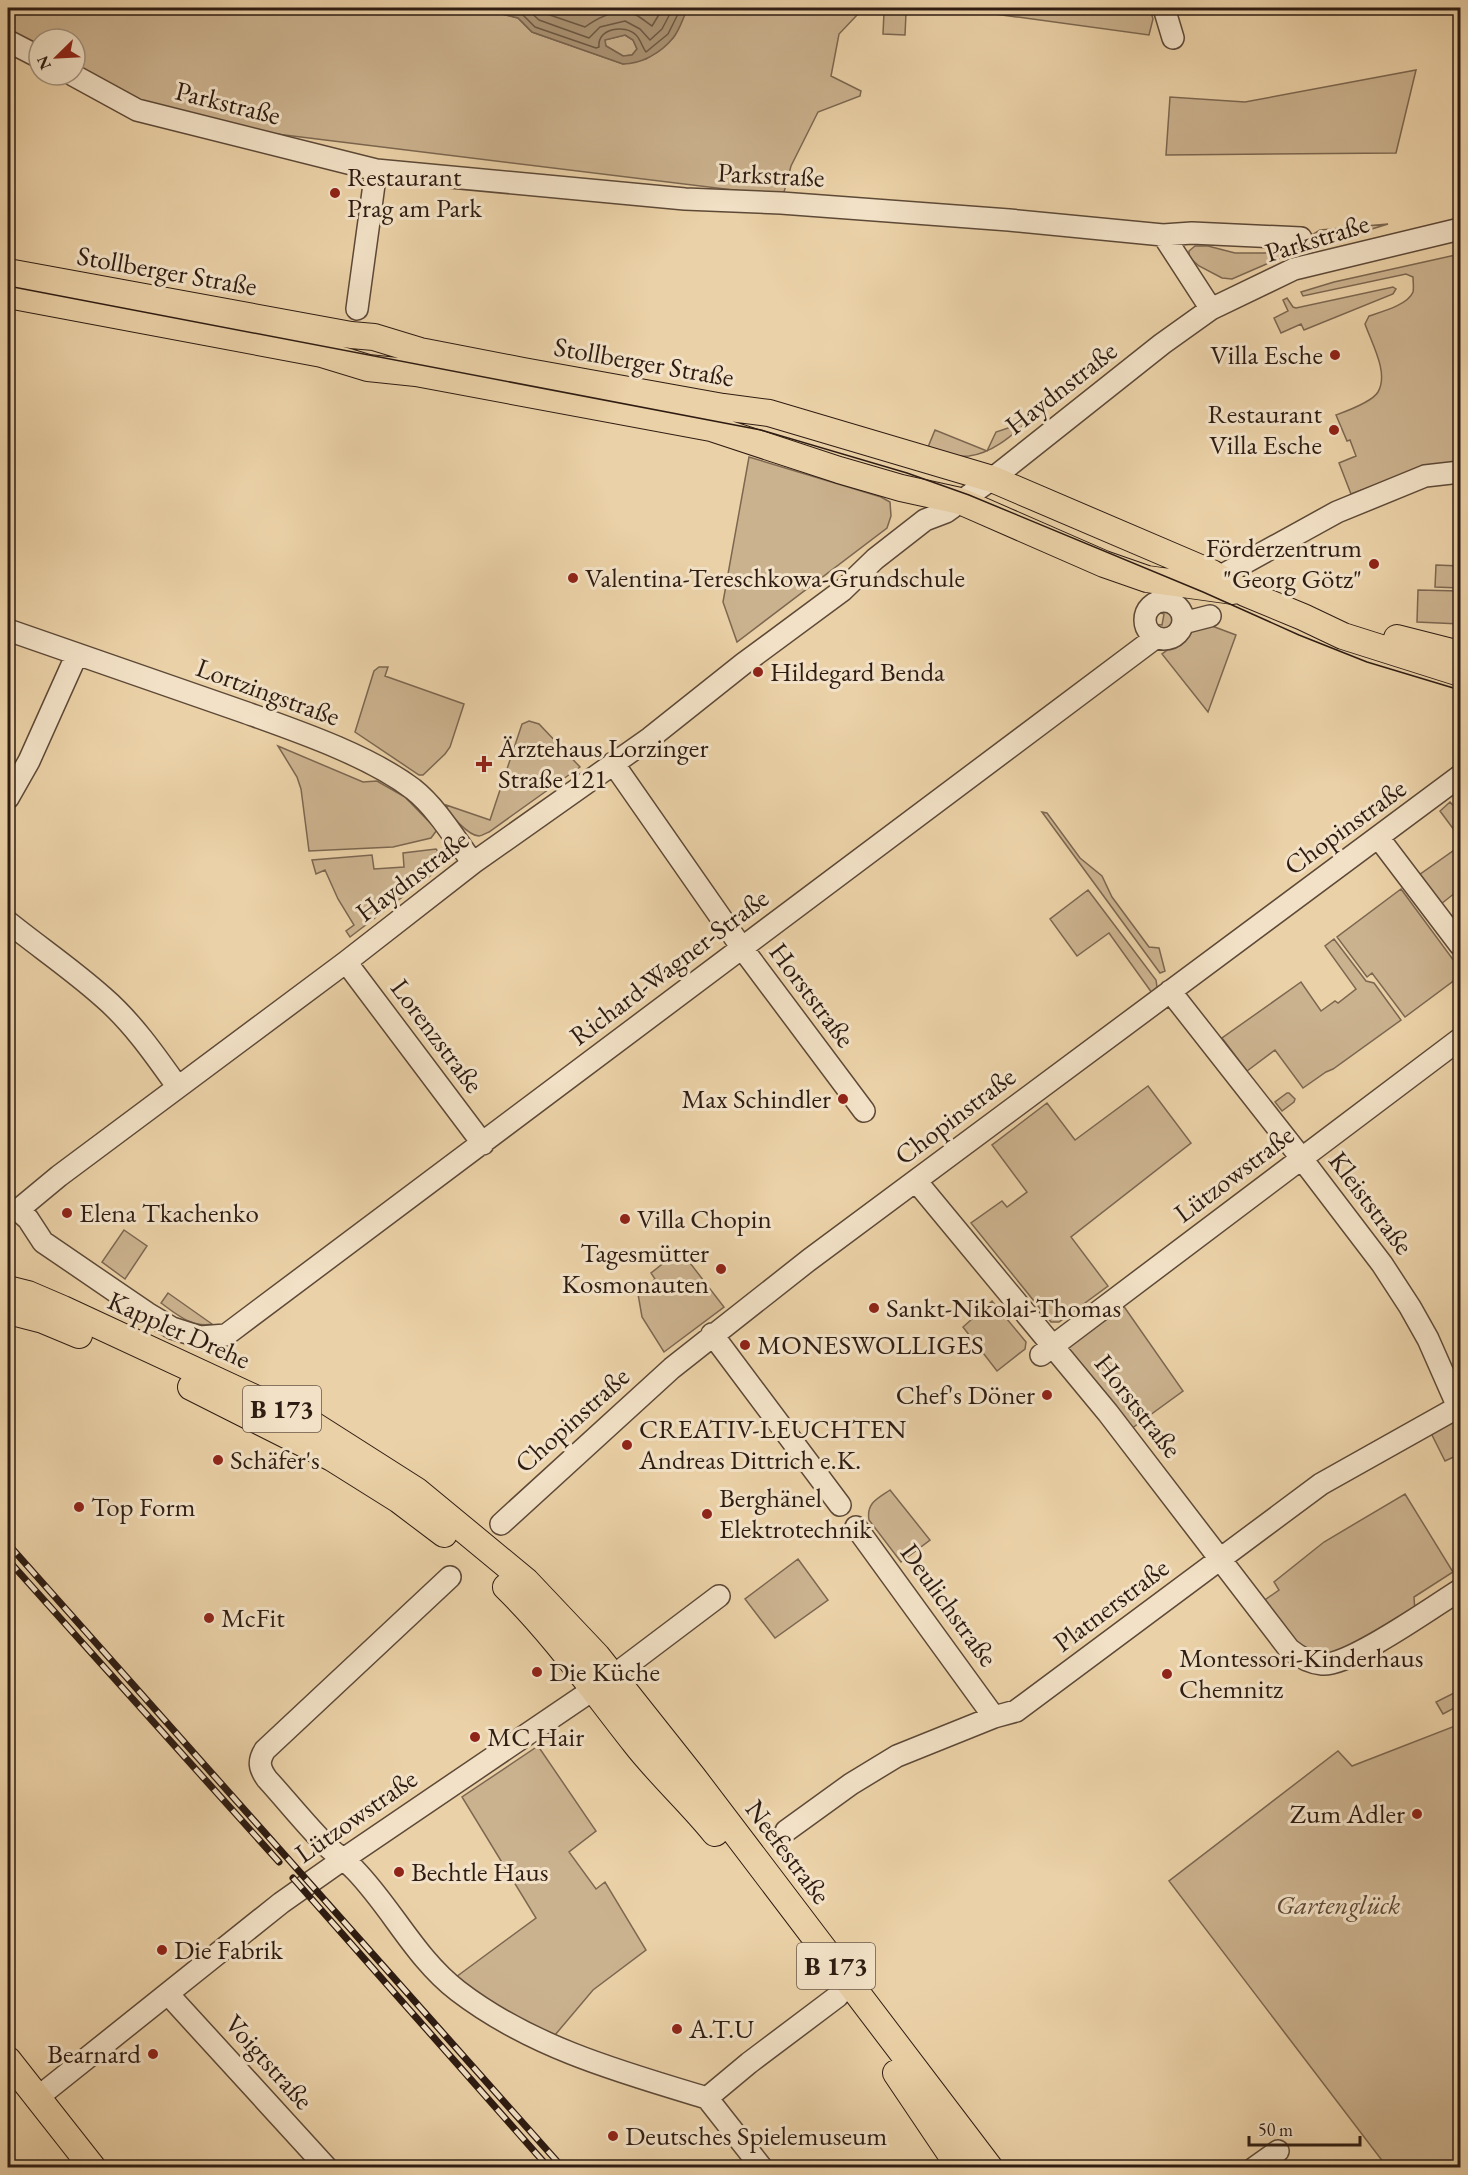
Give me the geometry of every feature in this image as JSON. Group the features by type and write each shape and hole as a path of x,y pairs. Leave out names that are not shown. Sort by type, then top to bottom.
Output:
{"main road":[{"name":"Stollberger Straße","path":"8,272 351,335 374,337 420,351 723,407 769,413 992,479 1219,577 1245,593 1343,636 1461,674"},
{"name":"Stollberger Straße","path":"8,295 321,354 368,368 416,373 711,428 779,452 902,488 1147,579 1245,593"},
{"name":"Stollberger Straße","path":"1303,617 1348,624 1461,654"},
{"name":"Kappler Drehe","path":"8,1289 28,1294 63,1309 315,1426 417,1491 526,1581"},
{"name":"Kappler Drehe","path":"8,1311 63,1327 143,1363 306,1443 399,1500 471,1554 499,1580"},
{"name":"Neefestraße","path":"499,1580 556,1640 604,1683 693,1777 990,2168"},
{"name":"Neefestraße","path":"526,1581 562,1617 604,1683 637,1745 690,1802 718,1837 895,2072 960,2168"},
{"path":"8,2060 93,2168"}],"street":[{"path":"1164,8 1173,38"},
{"path":"8,41 27,51"},
{"name":"Parkstraße","path":"87,83 137,110 376,170 685,199 792,203 1163,235 1192,233 1301,238"},
{"path":"357,309 376,170"},
{"name":"Parkstraße","path":"1211,309 1294,269 1461,229"},
{"path":"1163,235 1211,309"},
{"name":"Haydnstraße","path":"13,1209 346,962 473,863 650,738 743,664 843,591 875,559 926,520 953,507 992,479 1162,344 1211,309"},
{"path":"1219,577 1337,512 1425,476 1461,472"},
{"path":"1155,638 1148,631 1145,623 1147,610 1154,603 1165,601 1173,603 1181,610 1183,623"},
{"name":"Richard-Wagner-Straße","path":"13,1209 28,1219 43,1242 172,1328 200,1337 226,1335 1155,638 1170,639 1179,632 1183,623 1210,616"},
{"name":"Lortzingstraße","path":"8,630 286,727 343,751 391,775 414,790 430,806 473,863"},
{"path":"8,798 29,761 77,654"},
{"name":"Horststraße","path":"613,763 742,948 864,1111"},
{"name":"Chopinstraße","path":"501,1524 712,1334 1461,776"},
{"path":"1378,837 1461,945"},
{"path":"8,922 114,1007 153,1052 177,1086"},
{"name":"Lorenzstraße","path":"346,962 483,1144"},
{"name":"Kleiststraße","path":"1170,991 1382,1264 1432,1347 1459,1406"},
{"name":"Lützowstraße","path":"1048,1350 1461,1039"},
{"name":"Horststraße","path":"916,1181 1048,1350 1108,1413 1289,1649 1304,1659 1324,1665 1343,1660 1461,1590"},
{"path":"712,1334 840,1505"},
{"name":"Platnerstraße","path":"786,1831 874,1768 897,1756 994,1717 1016,1711 1321,1484 1459,1406"},
{"name":"Deulichstraße","path":"856,1527 994,1717"},
{"path":"450,1577 265,1750 260,1757 259,1766 267,1779 342,1860 354,1869 429,1964 458,1991 493,2014 559,2050 629,2075 707,2098 762,2168"},
{"name":"Lützowstraße","path":"37,2098 281,1904 342,1860 604,1683 718,1596"},
{"name":"Voigtstraße","path":"168,1994 327,2168"},
{"path":"707,2098 749,2063 838,1996"},
{"path":"1254,2168 1278,2151"}],"green space":[{"path":"8,8 450,8 518,18 532,32 623,64 646,59 657,52 673,38 688,8 1150,8 1153,19 1149,35 973,11 887,10 859,13 839,34 831,76 861,91 860,96 818,112 791,166 783,196 153,119 87,87 87,27 27,27 27,48 8,33"},
{"path":"884,12 906,13 905,35 883,34"},
{"path":"625,35 633,40 637,49 632,55 623,56 606,46 604,40"},
{"path":"1416,70 1396,153 1166,155 1170,97 1245,102"},
{"path":"1388,224 1285,256 1232,279 1222,278 1199,266 1189,257 1189,251 1195,246 1208,246 1235,253 1268,253 1297,244 1320,230"},
{"path":"1460,254 1460,463 1423,467 1351,494 1339,463 1356,456 1336,415 1365,403 1378,392 1382,376 1381,367 1365,324 1369,316 1406,301 1413,292 1413,277 1406,274 1303,296 1301,292 1334,282"},
{"path":"1393,287 1396,289 1393,294 1304,330 1301,324 1281,333 1274,318 1288,311 1283,300 1287,298 1296,308"},
{"path":"1040,405 1043,405 1044,408 1018,430 987,451 996,432 1017,425"},
{"path":"935,430 987,451 969,456 926,452"},
{"path":"749,457 881,497 890,502 891,516 887,528 737,642 723,602"},
{"path":"1436,565 1460,566 1460,588 1435,587"},
{"path":"1418,590 1460,591 1460,624 1417,622"},
{"path":"1161,608 1173,611 1174,618 1161,633 1155,631 1154,624 1162,625 1164,614 1157,612"},
{"path":"1212,626 1236,635 1208,712 1162,654 1197,628"},
{"path":"379,667 388,667 385,676 464,704 450,747 423,775 419,775 355,732 374,671"},
{"path":"529,721 539,724 580,767 489,832 480,836 475,835 460,824 446,805 490,820 522,724"},
{"path":"278,746 363,782 377,781 405,797 437,830 431,838 393,847 309,851 301,789 297,777"},
{"path":"1450,802 1460,813 1460,838 1440,811"},
{"path":"1042,812 1047,813 1080,858 1102,876 1112,897 1149,947 1159,948 1165,971 1160,973"},
{"path":"1460,846 1460,889 1441,904 1419,875"},
{"path":"436,849 441,859 439,869 350,937 346,931 354,925 338,899 325,870 316,874 312,860 372,855 374,869 404,867 403,853"},
{"path":"1401,889 1460,969 1460,976 1405,1017 1372,973 1367,977 1337,937"},
{"path":"1088,890 1156,980 1157,987 1152,993 1109,933 1077,956 1050,919"},
{"path":"1334,939 1366,981 1374,983 1401,1020 1303,1088 1275,1050 1247,1071 1222,1038 1301,982 1321,1011 1335,1001 1338,1003 1356,989 1325,946"},
{"path":"1148,1086 1191,1143 1071,1237 1108,1286 1059,1322 1051,1322 971,1223 1002,1201 1007,1207 1027,1192 992,1145 1047,1103 1075,1140"},
{"path":"1287,1093 1295,1099 1282,1111 1275,1102"},
{"path":"124,1230 147,1246 125,1279 102,1262"},
{"path":"680,1250 724,1307 664,1352 642,1317 638,1294 655,1279 651,1273"},
{"path":"168,1293 212,1324 191,1322 172,1311 161,1303"},
{"path":"1118,1298 1183,1391 1124,1434 1054,1346"},
{"path":"992,1301 1026,1342 1025,1349 997,1371 963,1327"},
{"path":"1458,1420 1460,1454 1445,1461 1431,1433"},
{"path":"890,1490 930,1540 901,1562 869,1520 871,1505"},
{"path":"1405,1494 1453,1572 1414,1597 1415,1612 1341,1654 1314,1654 1294,1643 1262,1602 1279,1590 1274,1582 1324,1542"},
{"path":"798,1559 828,1600 775,1638 745,1599"},
{"path":"1460,1690 1460,1710 1454,1708 1443,1714 1436,1702"},
{"name":"Gartenglück","path":"1460,1724 1460,2167 1387,2167 1169,1881 1338,1751 1352,1766"},
{"path":"538,1746 596,1831 569,1852 596,1889 605,1882 646,1950 593,1990 555,2035 503,2011 456,1977 536,1918 462,1797"}],"water":[{"path":"450,8 523,8 529,10 688,8 675,35 663,48 644,60 623,64 532,32 518,18","holes":["625,35 633,40 637,49 632,55 623,56 606,46 605,40"]}],"tram line":[{"path":"8,286 761,430 907,473 969,495 1203,592 1299,635 1367,662 1460,690"}],"railway":[{"path":"8,1544 563,2168"},
{"path":"8,1560 279,1862"},
{"path":"293,1878 549,2168"}],"place":[{"name":"Restaurant Prag am Park","path":"335,193"},
{"name":"Villa Esche","path":"1335,355"},
{"name":"Restaurant Villa Esche","path":"1334,430"},
{"name":"Förderzentrum \"Georg Götz\"","path":"1374,564"},
{"name":"Valentina-Tereschkowa-Grundschule","path":"573,578"},
{"name":"Hildegard Benda","path":"758,672"},
{"name":"Ärztehaus Lorzinger Straße 121","path":"484,764"},
{"name":"Max Schindler","path":"843,1099"},
{"name":"Elena Tkachenko","path":"67,1213"},
{"name":"Villa Chopin","path":"625,1219"},
{"name":"Tagesmütter Kosmonauten","path":"721,1269"},
{"name":"Sankt-Nikolai-Thomas","path":"874,1308"},
{"name":"MONESWOLLIGES","path":"745,1345"},
{"name":"Chef's Döner","path":"1047,1395"},
{"name":"CREATIV-LEUCHTEN Andreas Dittrich e.K.","path":"627,1445"},
{"name":"Schäfer's","path":"218,1460"},
{"name":"Top Form","path":"79,1507"},
{"name":"Berghänel Elektrotechnik","path":"707,1514"},
{"name":"McFit","path":"209,1618"},
{"name":"Die Küche","path":"537,1672"},
{"name":"Montessori-Kinderhaus Chemnitz","path":"1167,1674"},
{"name":"MC Hair","path":"475,1737"},
{"name":"Zum Adler","path":"1417,1814"},
{"name":"Bechtle Haus","path":"399,1872"},
{"name":"Die Fabrik","path":"162,1950"},
{"name":"A.T.U","path":"677,2029"},
{"name":"Bearnard","path":"153,2054"},
{"name":"Deutsches Spielemuseum","path":"613,2136"}]}
